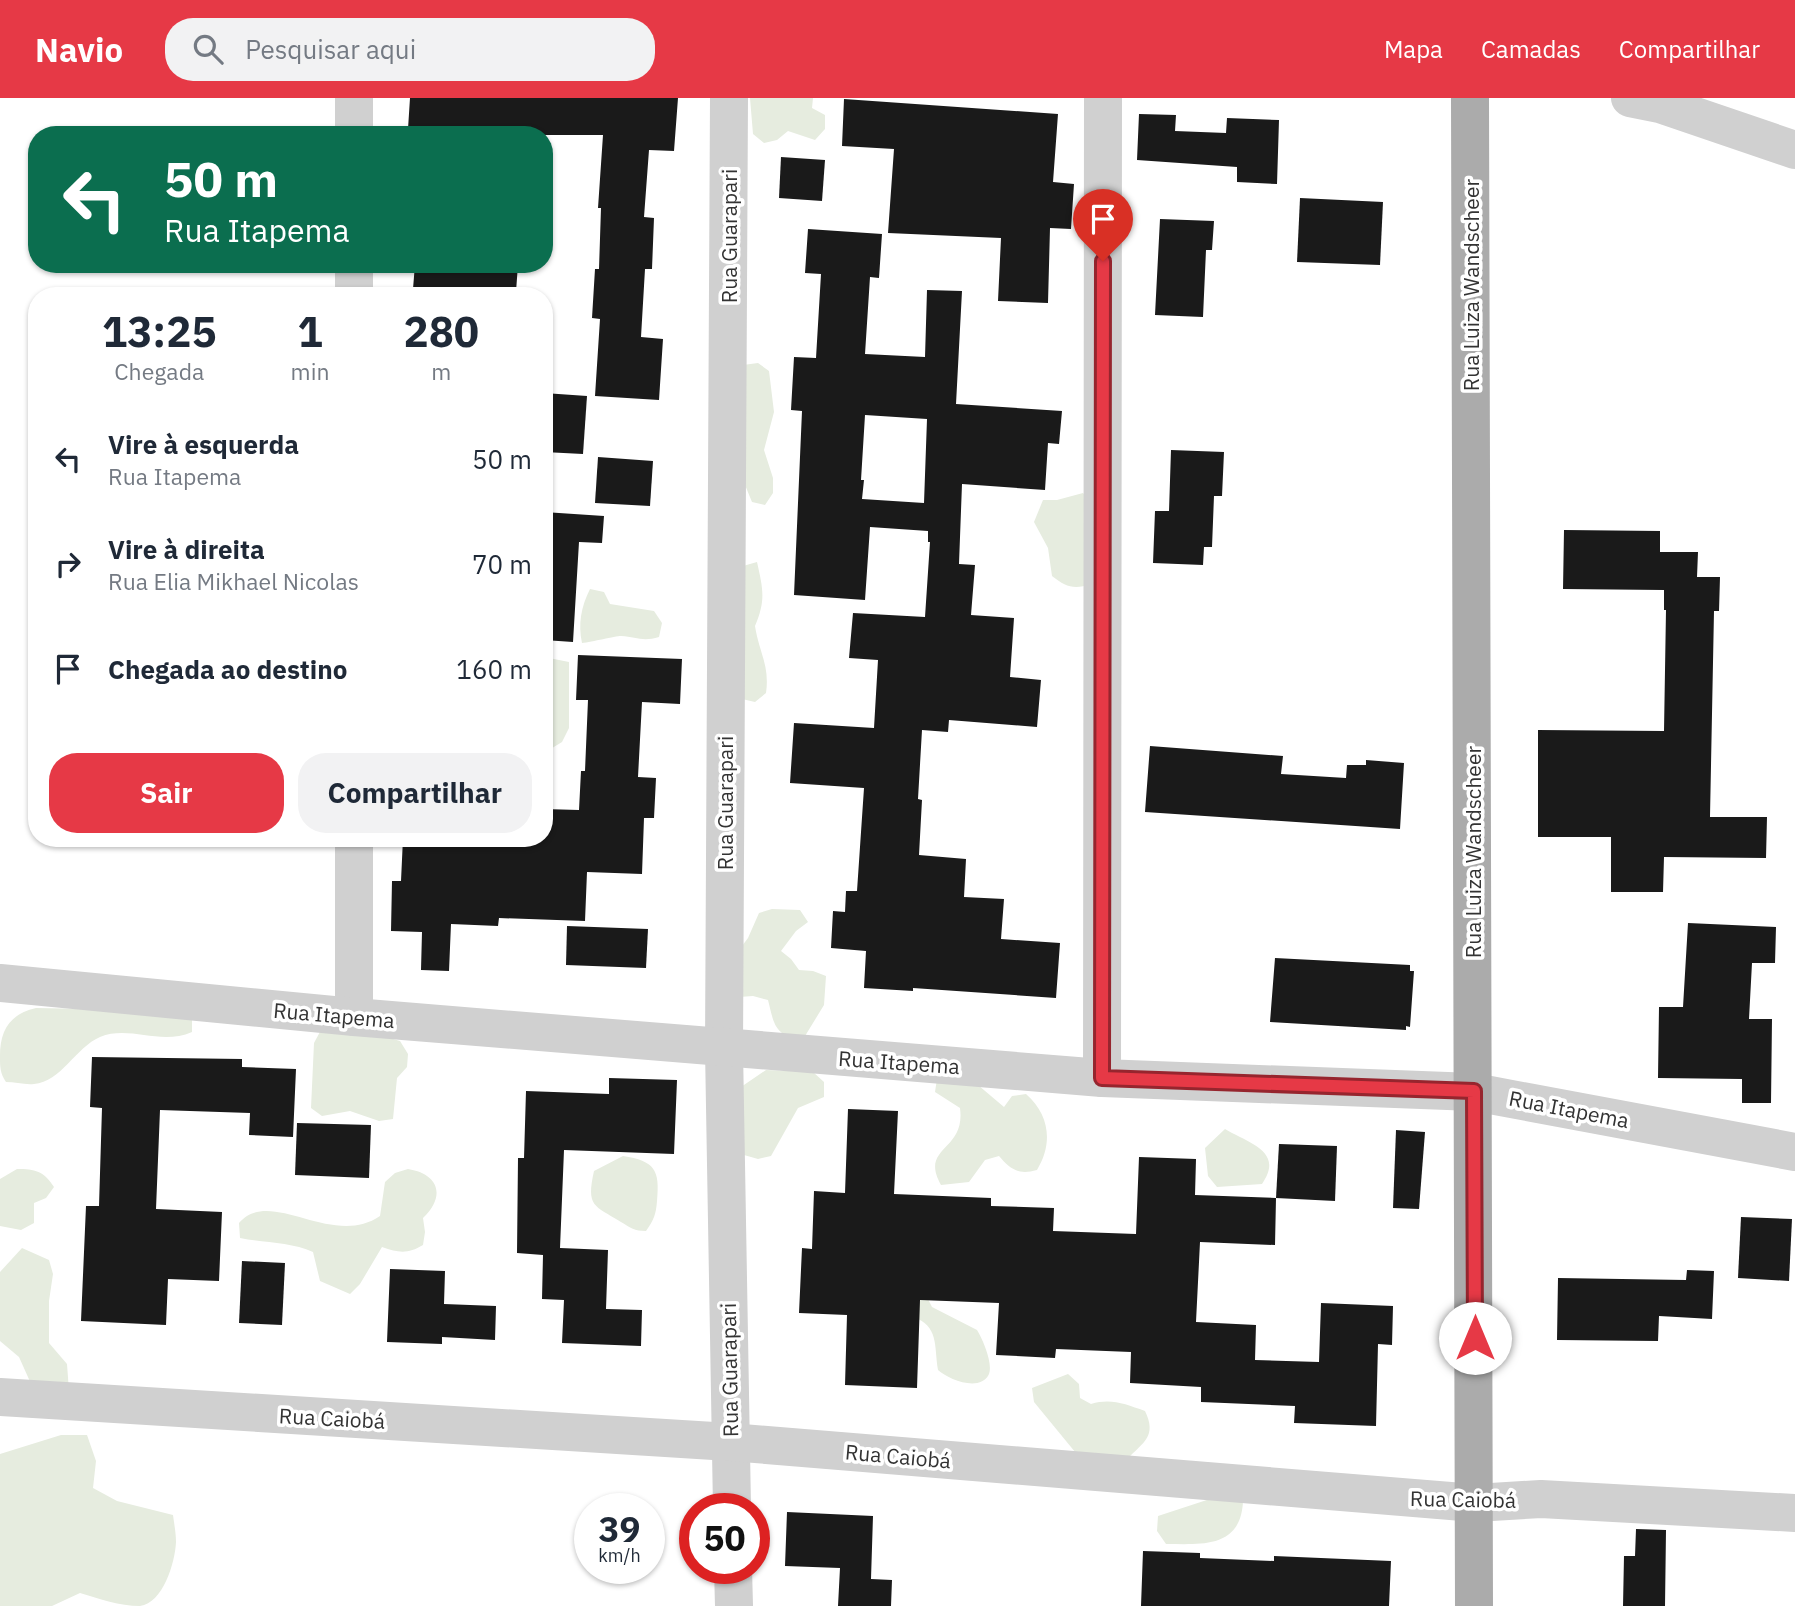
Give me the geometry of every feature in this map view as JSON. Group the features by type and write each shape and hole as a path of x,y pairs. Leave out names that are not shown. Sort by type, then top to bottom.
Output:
{"main road":[{"name":"Rua Luiza Wandscheer","path":"1470,98 1474,1606"}],"street":[{"path":"354,98 354,126"},
{"name":"Rua Guarapari","path":"729,98 724,1049 732,1493"},
{"path":"1102,1078 1103,98"},
{"path":"1630,98 1660,104 1795,150"},
{"path":"354,847 354,1017"},
{"name":"Rua Itapema","path":"0,983 724,1049 1102,1078 1474,1091 1795,1152"},
{"name":"Rua Caiobá","path":"0,1398 730,1442 1475,1503 1541,1499 1795,1513"},
{"path":"733,1584 734,1606"}],"shaded area":[{"path":"750,98 813,98 812,108 825,115 825,129 815,140 788,131 777,140 764,143 753,134"},
{"path":"758,363 769,371 774,412 764,450 773,478 773,493 765,505 752,502 736,463 743,365"},
{"path":"1083,493 1094,505 1091,584 1075,587 1052,576 1048,548 1034,522 1043,500 1057,500"},
{"path":"757,562 762,594 761,609 755,626 767,683 766,693 755,702 742,699 743,566"},
{"path":"590,589 604,592 610,604 654,611 662,623 659,637 644,639 621,636 582,643 581,616"},
{"path":"553,659 569,662 569,728 562,742 553,748"},
{"path":"772,909 800,910 808,922 796,931 781,951 799,970 826,976 824,1005 802,1041 781,1032 772,1016 768,1000 753,996 739,997 733,958 748,938 759,913"},
{"path":"36,1008 91,1009 192,1019 192,1032 168,1037 111,1034 91,1042 44,1082 6,1082 0,1063 2,1038 13,1019"},
{"path":"321,1030 362,1030 400,1041 408,1054 407,1067 397,1078 393,1119 379,1121 350,1111 322,1116 311,1108 314,1043"},
{"path":"766,1070 813,1072 824,1082 824,1097 798,1108 771,1156 758,1159 744,1155 741,1087"},
{"path":"937,1079 978,1085 1004,1107 1012,1096 1026,1094 1040,1111 1046,1130 1045,1150 1037,1170 1016,1170 999,1156 985,1160 969,1182 941,1185 936,1163 956,1133 960,1122 960,1108 935,1092"},
{"path":"1225,1129 1261,1149 1266,1156 1269,1163 1268,1173 1262,1184 1217,1187 1208,1176 1205,1148"},
{"path":"623,1156 649,1164 656,1174 656,1210 646,1231 627,1226 598,1208 592,1198 594,1171"},
{"path":"17,1169 38,1172 47,1177 54,1187 46,1198 34,1203 34,1223 21,1230 0,1226 0,1179"},
{"path":"408,1169 427,1176 436,1187 435,1202 423,1218 423,1245 403,1252 382,1247 360,1284 350,1294 320,1281 313,1252 287,1244 240,1238 239,1223 252,1213 267,1211 342,1226 361,1224 380,1216 385,1182 395,1173"},
{"path":"22,1248 49,1260 53,1274 49,1301 49,1343 67,1364 69,1391 32,1386 19,1357 0,1341 0,1272"},
{"path":"903,1250 932,1307 977,1330 990,1364 985,1380 979,1383 964,1382 938,1370 931,1331 913,1317"},
{"path":"1068,1374 1079,1384 1080,1398 1091,1404 1112,1402 1145,1411 1149,1433 1127,1459 1080,1458 1034,1402 1032,1388"},
{"path":"61,1435 87,1435 96,1461 93,1488 117,1501 173,1515 176,1542 173,1560 161,1590 148,1603 140,1606 125,1605 80,1593 52,1606 0,1606 0,1454"},
{"path":"1216,1497 1243,1501 1241,1517 1227,1536 1205,1543 1166,1544 1157,1531 1158,1516"}],"building":[{"path":"410,98 678,98 674,151 649,150 644,217 654,218 652,269 645,269 641,337 663,339 659,400 595,396 600,319 592,318 595,269 599,269 601,208 598,208 603,135 553,135 553,126 408,126"},
{"path":"844,99 1058,114 1053,182 1074,184 1071,229 1050,228 1048,303 998,301 1001,238 888,233 894,149 842,146"},
{"path":"1139,114 1176,115 1175,131 1226,133 1227,118 1279,120 1277,184 1237,182 1237,167 1137,160"},
{"path":"781,157 825,160 822,201 779,198"},
{"path":"1300,198 1383,202 1380,265 1297,262"},
{"path":"1160,219 1214,221 1212,250 1206,250 1203,317 1155,315"},
{"path":"808,229 882,234 879,278 870,277 865,354 925,357 927,290 962,291 956,404 1062,411 1059,444 1048,443 1045,490 962,484 959,564 975,565 971,615 1014,618 1010,677 1041,680 1037,727 949,720 948,732 922,730 918,799 922,800 919,855 966,859 964,897 1004,899 1001,939 1060,943 1056,998 913,988 913,991 864,988 866,951 831,948 833,911 845,912 846,891 857,891 864,788 790,783 794,723 874,728 878,660 849,658 853,613 925,617 930,542 928,531 870,527 865,600 794,595 802,411 791,410 794,357 816,358 821,274 805,273","holes":["865,415 927,419 924,503 862,499"]},
{"path":"414,273 517,273 516,287 413,287"},
{"path":"553,394 587,396 583,454 553,452"},
{"path":"1171,450 1224,452 1222,496 1214,496 1212,547 1204,547 1203,565 1153,563 1155,511 1169,511"},
{"path":"598,457 653,461 650,506 595,503"},
{"path":"553,513 604,516 602,543 579,542 573,642 553,641"},
{"path":"1564,530 1660,531 1660,552 1698,552 1697,577 1720,577 1719,611 1714,611 1710,817 1767,817 1766,858 1664,857 1663,892 1611,892 1611,837 1538,837 1538,730 1664,731 1664,590 1563,589"},
{"path":"578,655 682,659 680,704 642,702 638,777 656,778 654,818 644,818 642,874 587,872 585,921 499,918 498,926 451,924 449,971 421,970 422,932 391,931 392,881 401,881 403,847 553,847 553,809 579,810 581,771 585,771 588,700 576,700"},
{"path":"1150,746 1283,756 1281,774 1346,778 1347,765 1366,765 1366,760 1404,763 1400,829 1145,812"},
{"path":"1688,923 1776,927 1775,963 1752,963 1749,1019 1772,1019 1771,1103 1742,1103 1742,1079 1658,1078 1659,1007 1683,1007"},
{"path":"567,926 648,929 646,968 566,965"},
{"path":"1275,958 1410,965 1410,971 1414,971 1410,1027 1406,1026 1406,1030 1270,1022"},
{"path":"92,1057 242,1059 242,1067 296,1069 293,1137 249,1135 250,1113 160,1110 156,1209 222,1212 219,1281 168,1279 166,1325 81,1321 86,1206 99,1206 102,1108 90,1107"},
{"path":"609,1078 677,1080 674,1154 564,1150 560,1248 608,1250 606,1309 642,1310 641,1346 562,1343 564,1300 542,1299 543,1255 517,1253 518,1158 524,1158 526,1091 609,1094"},
{"path":"848,1109 898,1111 894,1194 991,1198 991,1206 1054,1208 1053,1231 1136,1234 1139,1157 1196,1159 1195,1195 1276,1198 1275,1245 1200,1242 1196,1322 1256,1325 1255,1360 1319,1362 1321,1303 1393,1306 1392,1345 1378,1344 1376,1426 1294,1423 1295,1406 1201,1402 1201,1387 1130,1383 1131,1352 1056,1349 1055,1358 996,1355 999,1303 920,1300 917,1388 845,1385 847,1315 799,1313 802,1248 812,1249 814,1191 845,1193"},
{"path":"297,1123 371,1125 369,1178 295,1175"},
{"path":"1396,1130 1425,1132 1419,1209 1393,1208"},
{"path":"1279,1144 1337,1146 1335,1201 1276,1198"},
{"path":"1741,1217 1792,1219 1789,1281 1738,1278"},
{"path":"242,1261 285,1263 282,1325 239,1323"},
{"path":"390,1269 445,1271 444,1304 496,1306 495,1340 442,1337 442,1344 387,1342"},
{"path":"1687,1270 1714,1271 1712,1319 1659,1316 1658,1341 1557,1340 1558,1278 1686,1280"},
{"path":"787,1512 873,1516 871,1579 892,1580 891,1606 838,1606 840,1568 785,1566"},
{"path":"1636,1529 1666,1530 1665,1606 1623,1606 1624,1556 1635,1556"},
{"path":"1143,1551 1200,1553 1200,1558 1274,1561 1274,1556 1391,1561 1389,1606 1141,1606"}],"route":[{"path":"1103,261 1102,1078 1474,1091 1475,1338"}]}
